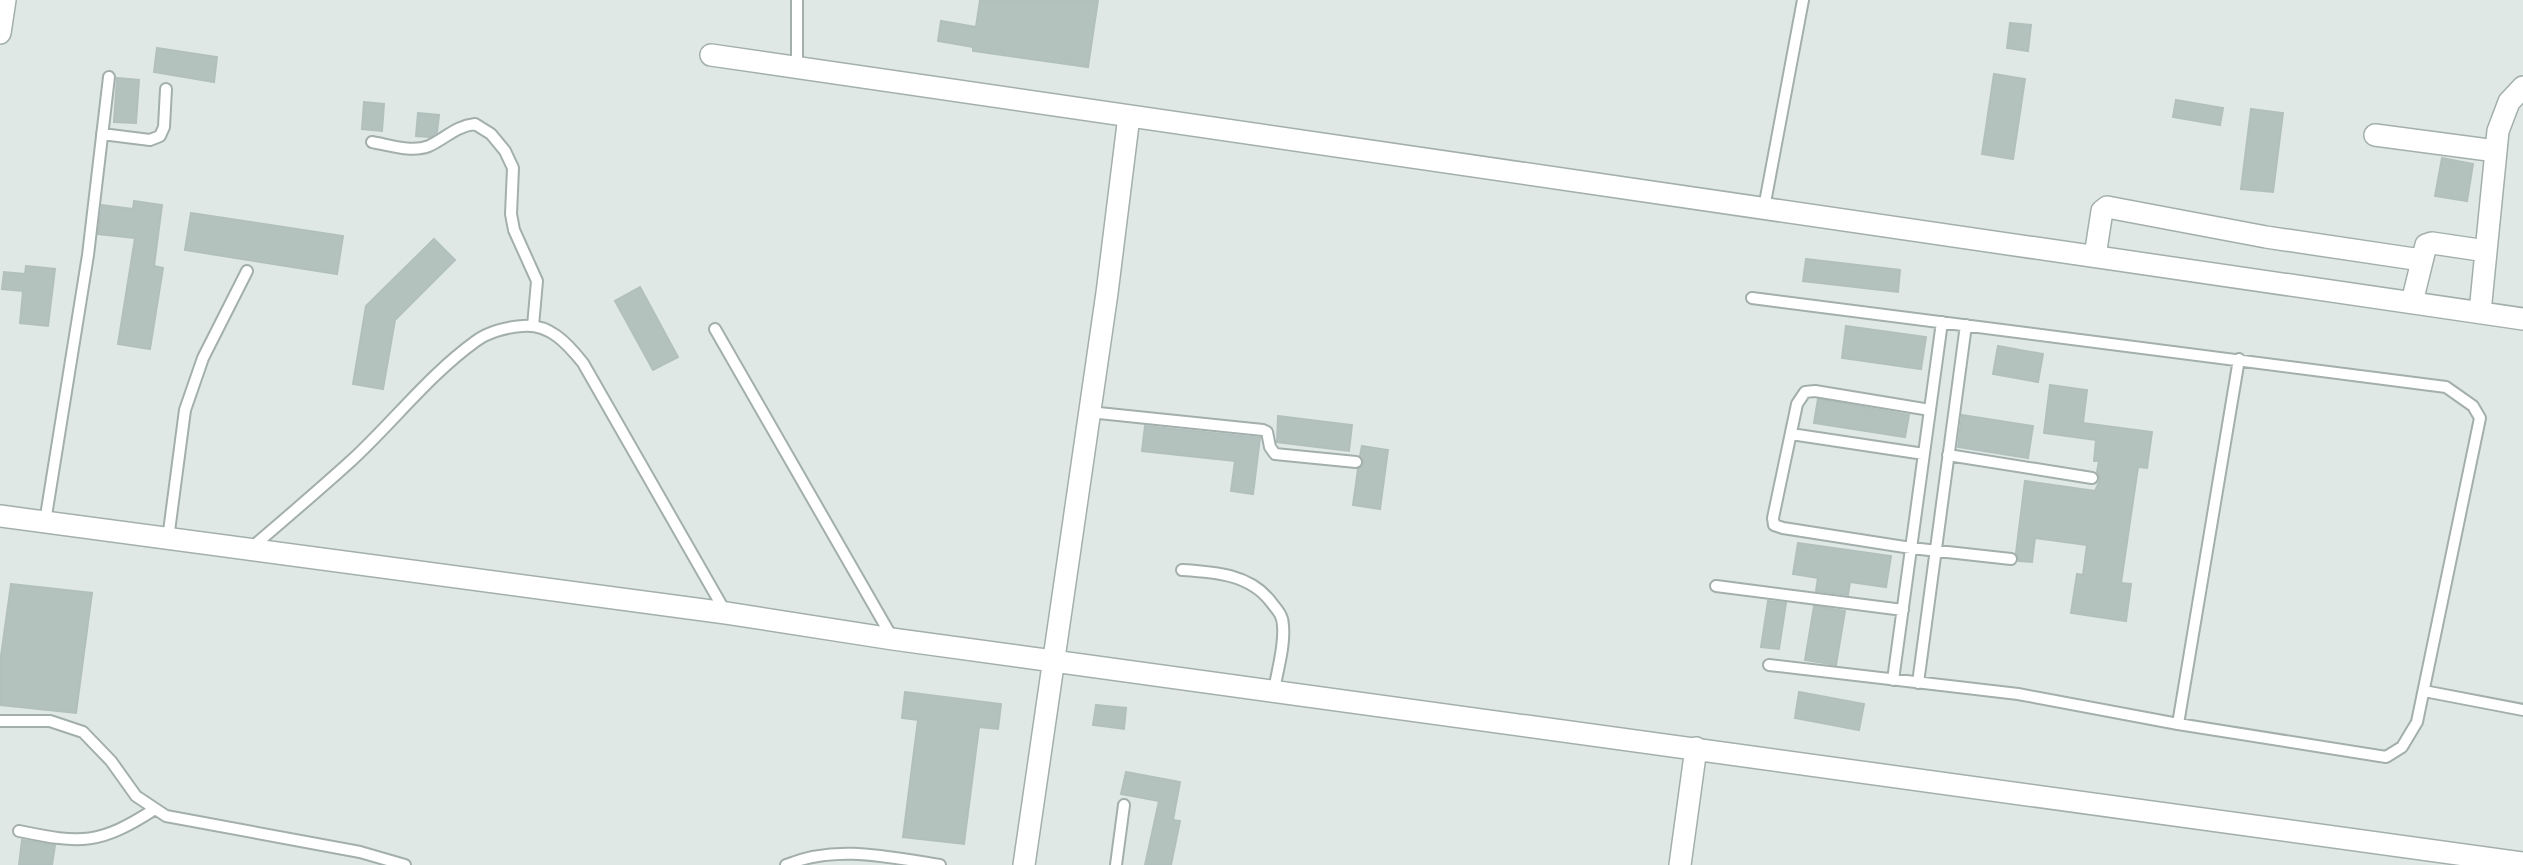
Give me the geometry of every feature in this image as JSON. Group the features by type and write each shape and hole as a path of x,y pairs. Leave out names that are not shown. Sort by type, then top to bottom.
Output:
{"street":[{"path":"0,33 5,0"},
{"path":"711,55 2523,319"},
{"path":"2480,312 2498,131 2509,102 2523,87"},
{"path":"1024,865 1107,293 1129,116"},
{"path":"2375,135 2496,151"},
{"path":"2095,256 2102,211 2107,207 2266,237 2421,260"},
{"path":"2412,302 2426,245 2432,243 2486,251"},
{"path":"0,516 726,613 893,639 2523,863"},
{"path":"1680,865 1696,748"}],"lane":[{"path":"797,0 797,68"},
{"path":"1764,208 1804,0"},
{"path":"45,522 88,255 109,77"},
{"path":"102,134 150,140 160,136 164,127 166,89"},
{"path":"372,142 419,148 428,146 458,127 475,124 481,125 491,134 505,151 513,168 511,214 514,230 537,281 533,326"},
{"path":"169,539 185,410 202,358 247,271"},
{"path":"1752,298 2446,387 2473,406 2480,418 2417,722 2402,747 2386,757 2178,724 2018,694 1769,665"},
{"path":"1893,680 1942,321"},
{"path":"1917,683 1966,325"},
{"path":"249,550 352,460 478,339 502,330 541,326 571,348 583,363 726,613"},
{"path":"715,329 893,639"},
{"path":"2178,724 2239,359"},
{"path":"1930,410 1815,391 1805,392 1797,404 1773,518 1774,525 1911,548 2011,559"},
{"path":"1089,412 1263,430 1267,432 1269,447 1275,454 1356,462"},
{"path":"1791,434 1924,454"},
{"path":"1948,455 2092,478"},
{"path":"1182,570 1216,572 1247,581 1264,592 1281,613 1284,627 1274,691"},
{"path":"1716,586 1903,610"},
{"path":"2424,691 2523,710"},
{"path":"0,721 50,721 83,732 111,761 136,796 166,816 360,852 405,865"},
{"path":"1116,865 1124,805"},
{"path":"19,831 65,840 90,839 113,834 155,809"},
{"path":"786,865 811,856 833,853 882,856 940,865"}],"building":[{"path":"980,0 1098,0 1088,67 973,51 973,47 938,41 941,21 976,27"},
{"path":"2010,23 2031,25 2028,51 2007,48"},
{"path":"157,48 217,57 214,82 154,72"},
{"path":"1994,74 2025,79 2013,159 1982,154"},
{"path":"117,78 139,80 136,123 114,122"},
{"path":"2176,100 2223,108 2220,125 2173,117"},
{"path":"364,102 384,104 382,131 362,129"},
{"path":"2251,109 2283,113 2273,192 2241,189"},
{"path":"418,113 439,115 437,132 430,137 416,136"},
{"path":"2442,158 2473,164 2467,201 2435,196"},
{"path":"134,201 162,205 154,266 163,268 150,349 118,344 135,238 98,234 102,205 133,209"},
{"path":"191,213 343,236 337,274 185,250"},
{"path":"434,239 455,260 395,320 383,389 353,384 366,306"},
{"path":"1806,259 1900,270 1898,292 1803,281"},
{"path":"26,266 55,269 48,326 20,323 23,291 2,289 4,272 25,274"},
{"path":"640,287 678,357 653,370 615,301"},
{"path":"1846,326 1926,337 1921,369 1842,358"},
{"path":"1998,346 2043,354 2038,382 1993,374"},
{"path":"2050,385 2087,390 2083,423 2152,432 2147,468 2138,467 2121,583 2131,584 2126,621 2071,613 2077,574 2083,575 2087,545 2035,538 2032,562 2019,561 2016,553 2025,481 2095,491 2100,480 2097,472 2099,461 2094,461 2096,440 2044,433"},
{"path":"1818,399 1909,415 1905,437 1814,423"},
{"path":"1962,415 2033,426 2028,458 1958,447"},
{"path":"1278,416 1352,425 1349,451 1277,442"},
{"path":"1145,426 1260,438 1253,494 1231,491 1235,461 1142,451"},
{"path":"1362,446 1388,450 1380,509 1353,505 1358,469 1364,463 1360,456"},
{"path":"1798,543 1891,556 1886,587 1850,582 1848,595 1816,591 1818,578 1793,574"},
{"path":"11,584 92,593 76,713 0,705 0,663"},
{"path":"1768,601 1786,603 1779,649 1761,647"},
{"path":"1814,606 1845,611 1836,665 1805,660"},
{"path":"905,692 1001,704 998,729 979,727 964,844 903,837 918,720 902,718"},
{"path":"1799,692 1864,704 1859,730 1795,718"},
{"path":"1096,705 1126,708 1124,729 1093,725"},
{"path":"1126,772 1180,782 1173,820 1180,821 1171,865 1145,865 1159,801 1121,794"},
{"path":"22,840 55,845 52,865 19,865"}]}
